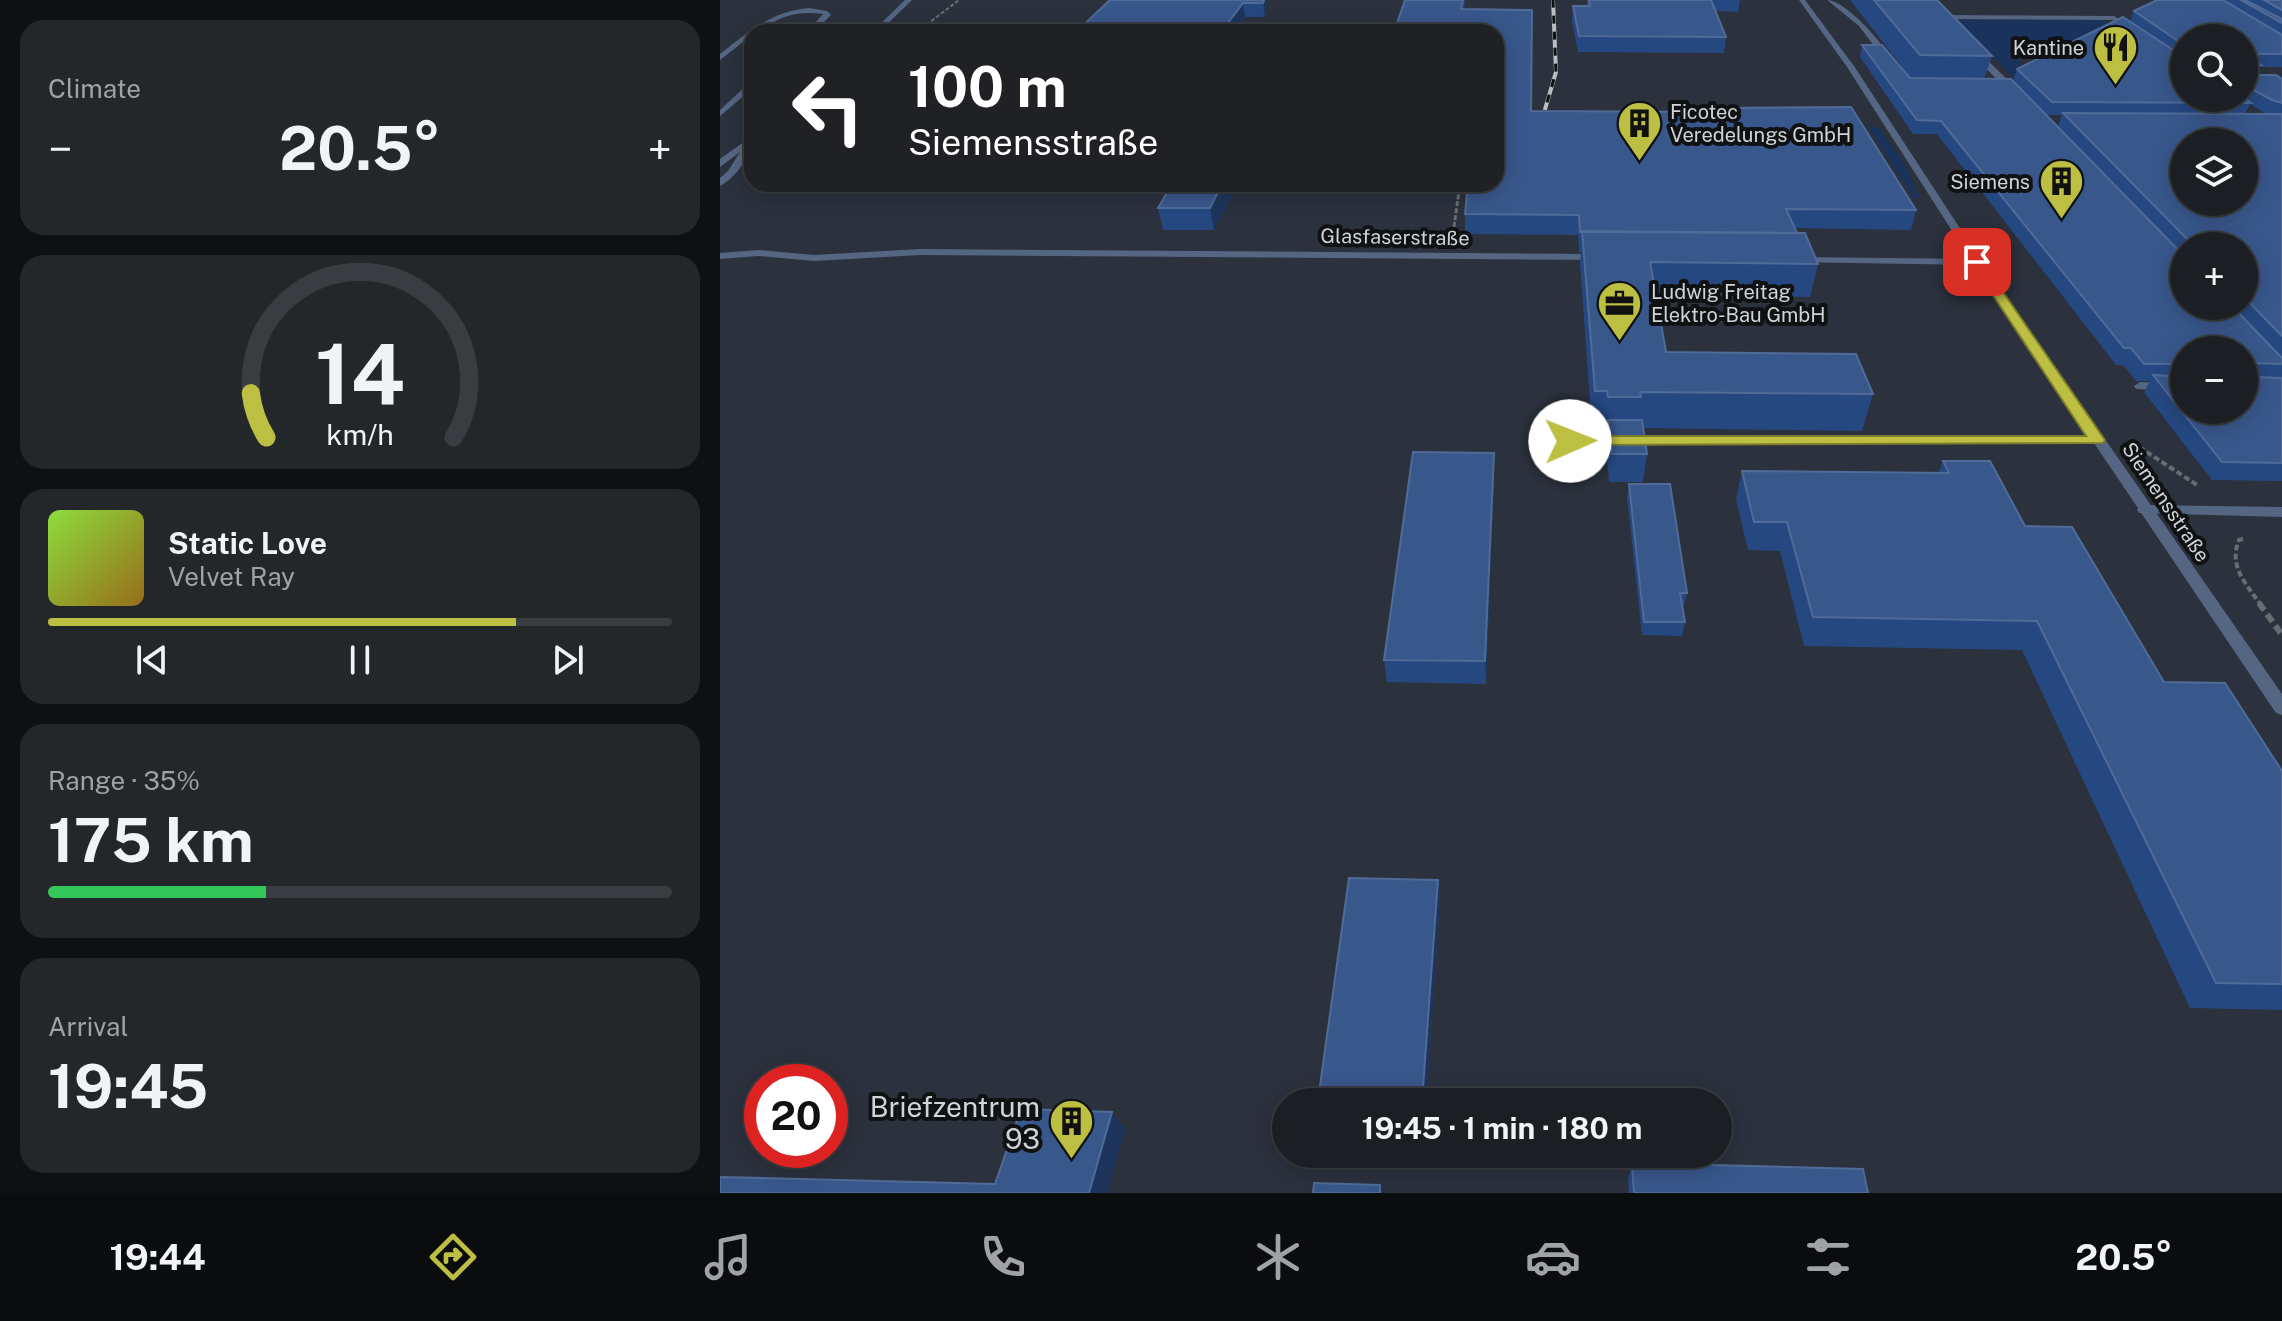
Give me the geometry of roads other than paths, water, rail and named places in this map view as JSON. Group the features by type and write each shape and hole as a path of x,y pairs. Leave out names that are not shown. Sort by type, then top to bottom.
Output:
{"street":[{"path":"884,24 909,0"},
{"name":"Siemensstraße","path":"1802,0 1850,66 2144,510 2282,708"},
{"path":"1830,0 1861,25 1900,74"},
{"path":"765,24 775,16 806,10 828,15 818,24"},
{"path":"1948,27 1938,17 2114,18 2137,34"},
{"path":"720,58 744,40"},
{"path":"1969,47 2027,103"},
{"path":"1995,86 2010,87"},
{"path":"720,114 744,92"},
{"path":"720,164 744,144"},
{"path":"720,183 732,173 744,152"},
{"name":"Glasfaserstraße","path":"720,256 758,253 814,258 920,252 1619,258"},
{"path":"1774,260 1977,262"},
{"path":"2140,386 2170,387"},
{"path":"1570,441 2097,440"},
{"path":"2144,510 2282,512"}],"railway":[{"path":"1538,133 1556,72 1553,0"}],"place":[{"name":"Kantine","path":"2115,87"},
{"name":"Ficotec Veredelungs GmbH","path":"1639,163"},
{"name":"Siemens","path":"2061,221"},
{"name":"Ludwig Freitag Elektro-Bau GmbH","path":"1620,343"},
{"name":"Briefzentrum 93","path":"1071,1161"}]}
